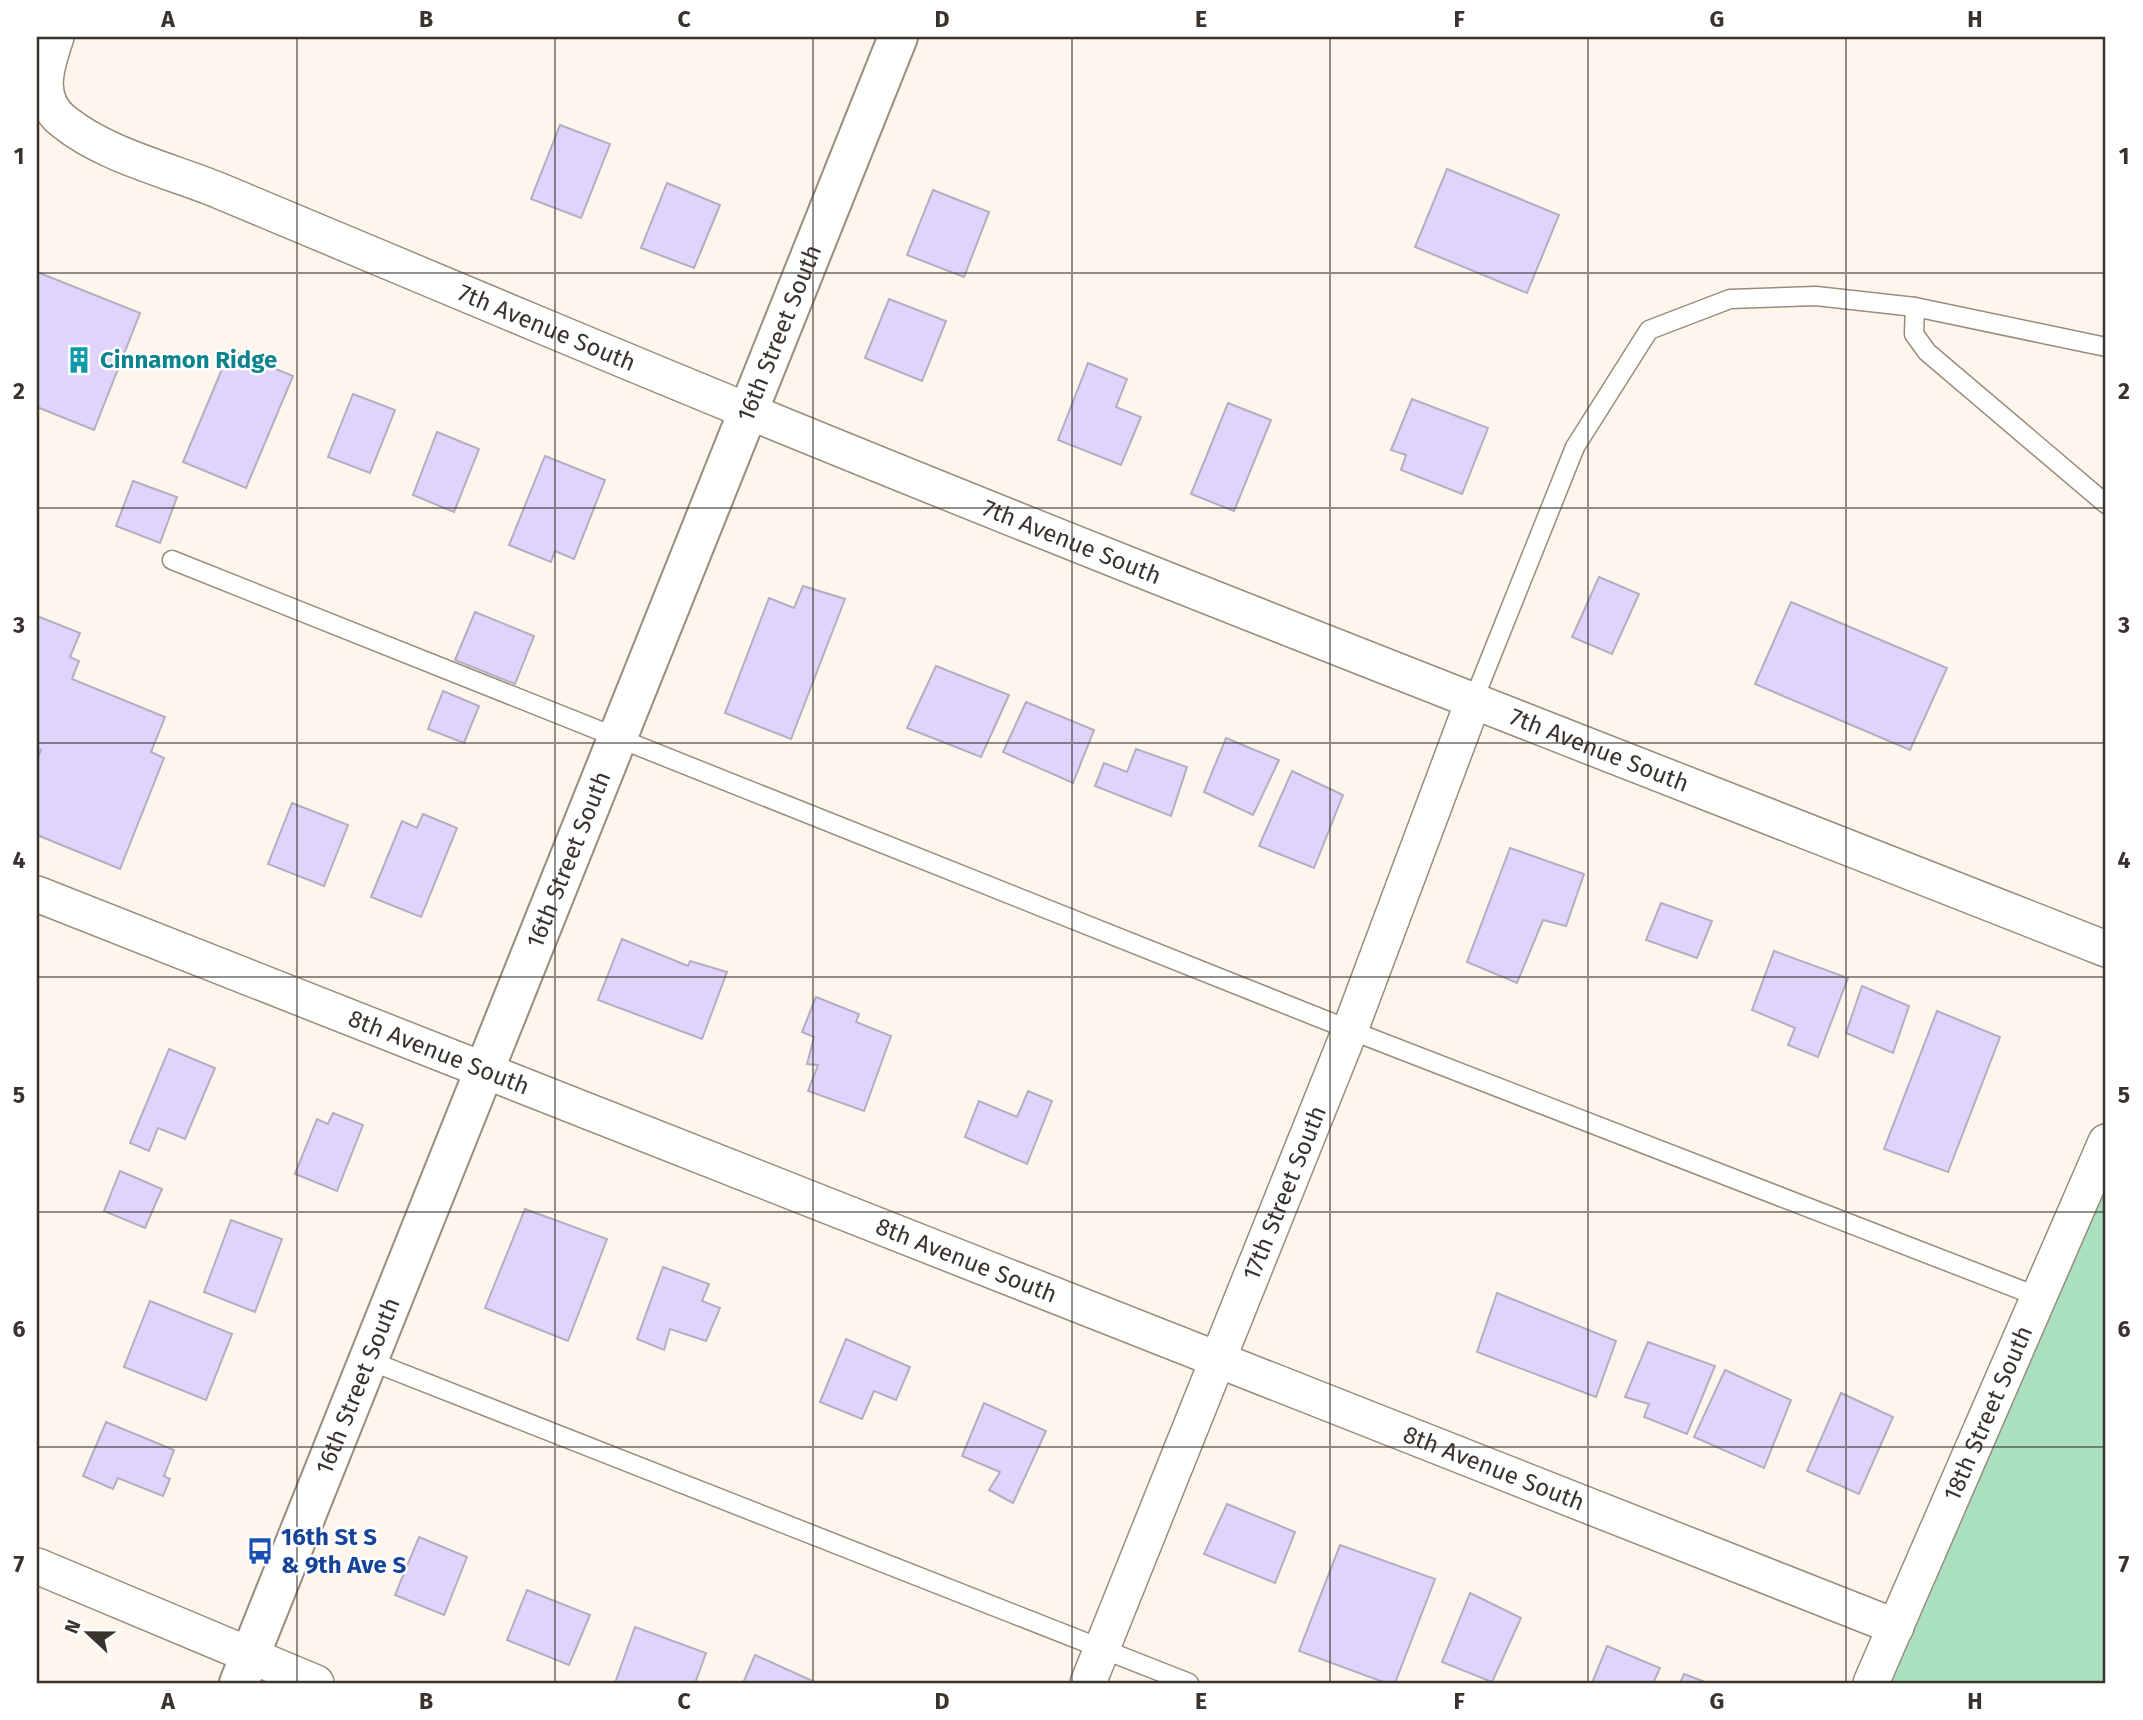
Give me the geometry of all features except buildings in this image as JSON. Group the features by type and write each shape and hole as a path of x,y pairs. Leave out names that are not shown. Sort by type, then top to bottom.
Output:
{"street":[{"name":"7th Avenue South","path":"56,37 47,65 45,95 50,109 66,124 109,148 215,189 747,412 2106,949"},
{"name":"16th Street South","path":"245,1670 898,37"},
{"name":"17th Street South","path":"1088,1683 1350,1030 1474,699"},
{"name":"8th Avenue South","path":"37,894 482,1072 1219,1358 1896,1627"},
{"name":"18th Street South","path":"1871,1683 2106,1142"},
{"path":"37,1566 245,1670 316,1683"}],"lane":[{"path":"1474,699 1575,447 1649,330 1730,299 1816,296 1915,307 2106,347"},
{"path":"1915,307 1914,334 1927,352 2106,505"},
{"path":"172,560 1350,1030 2039,1297"},
{"path":"368,1360 1189,1683"}],"green space":[{"path":"2106,1185 2106,1683 1884,1683"}],"place":[{"name":"Cinnamon Ridge","path":"79,360"},
{"name":"16th St S & 9th Ave S","path":"260,1551"}]}
